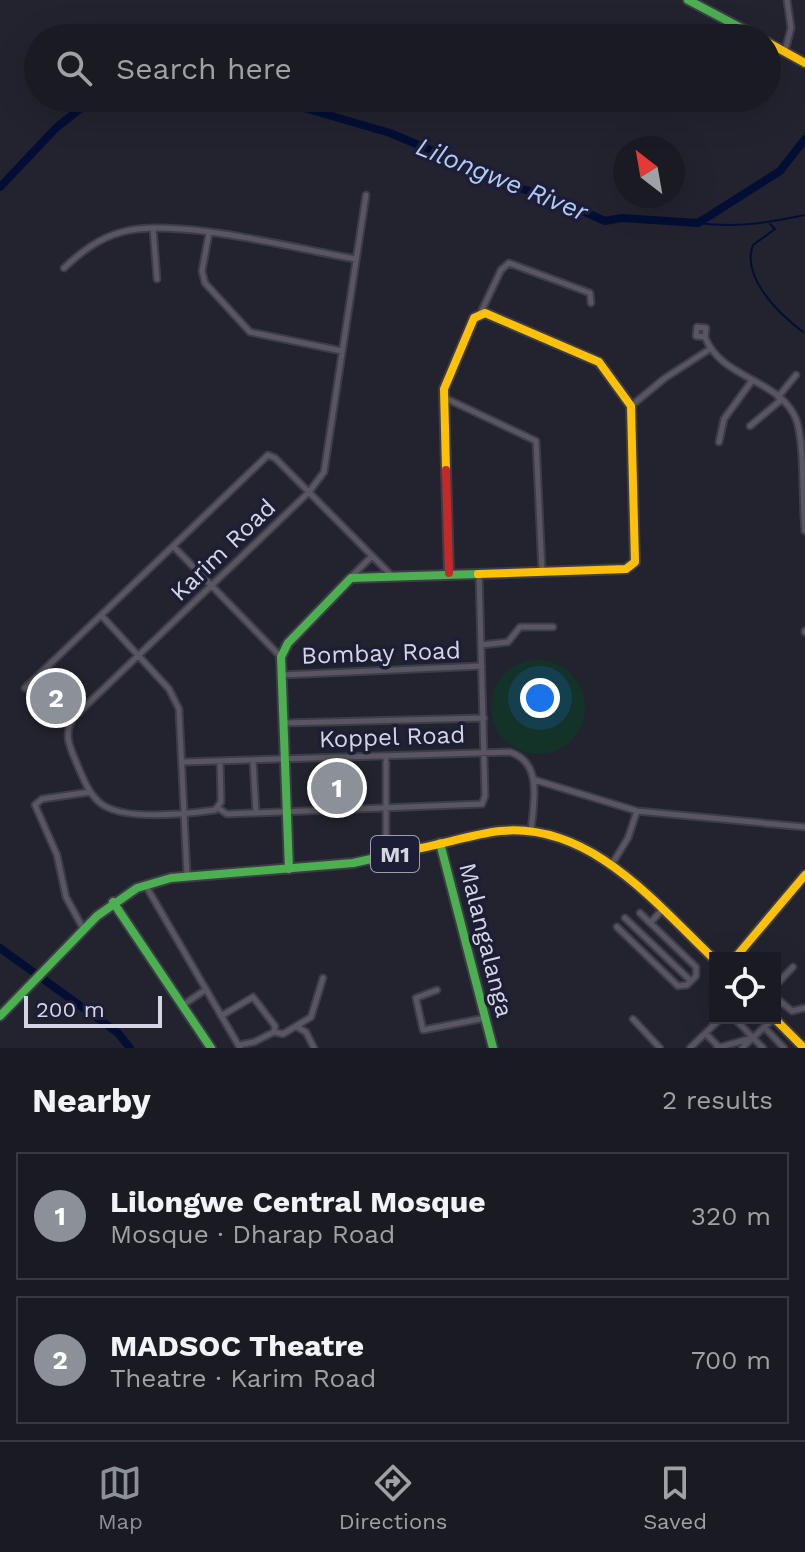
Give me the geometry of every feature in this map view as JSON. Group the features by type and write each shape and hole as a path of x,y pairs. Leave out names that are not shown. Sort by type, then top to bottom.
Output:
{"main road":[{"path":"688,0 733,24"},
{"path":"781,49 805,63"},
{"path":"289,869 281,657 288,643 351,578 626,569 635,562 631,406 599,362 481,312 475,316 447,379 443,397 449,573"},
{"name":"M1","path":"0,1016 113,902 146,885 187,876 289,869 386,856 501,831 531,833 576,845 612,864 709,954"},
{"name":"Malangalanga","path":"440,843 493,1048"},
{"path":"740,952 805,875"},
{"path":"113,902 211,1048"},
{"path":"780,1024 804,1048"}],"street":[{"path":"785,51 791,28 787,0"},
{"name":"Karim Road","path":"90,792 68,741 67,729 73,718 309,492 325,467 366,195"},
{"path":"64,268 107,237 153,228 209,233 356,259"},
{"path":"153,228 157,279"},
{"path":"209,233 202,271 205,283 250,332 342,351"},
{"path":"481,312 501,270 509,263 590,293 591,303"},
{"path":"705,337 710,349 751,382 780,398 797,425 805,529"},
{"path":"631,406 665,378 710,349"},
{"path":"750,426 780,398 796,375"},
{"path":"719,442 724,419 751,382"},
{"path":"443,397 536,441 542,571"},
{"path":"25,688 268,455 275,458 391,575"},
{"path":"173,546 281,657"},
{"path":"351,578 371,557"},
{"path":"84,930 66,897 57,855 35,805 42,799 90,792 102,805 118,813 218,808 227,814 482,804 485,796 484,718 479,572"},
{"path":"101,614 175,698 182,720 187,876"},
{"path":"481,645 510,641 520,627 553,627"},
{"name":"Bombay Road","path":"282,675 482,666"},
{"path":"284,723 484,718"},
{"name":"Koppel Road","path":"183,762 510,752 523,758 535,780"},
{"path":"386,756 386,856"},
{"path":"253,760 256,813"},
{"path":"218,808 221,802 220,761"},
{"path":"531,833 535,780 637,811 805,827"},
{"path":"612,864 628,838 637,811"},
{"path":"146,885 239,1046 274,1032 283,1034 313,1014 323,978"},
{"path":"650,923 662,910"},
{"path":"617,927 678,986 684,987 697,974 696,967 640,913"},
{"path":"625,918 691,981"},
{"path":"781,980 793,967"},
{"path":"183,1005 205,990"},
{"path":"437,990 416,998 423,1030 485,1018"},
{"path":"221,1016 253,997 275,1026 274,1032"},
{"path":"781,1002 792,1011 805,1008"},
{"path":"633,1019 660,1048"},
{"path":"690,1048 715,1024"},
{"path":"740,1024 763,1048"},
{"path":"742,1048 767,1024"},
{"path":"296,1026 306,1032 314,1048"},
{"path":"764,1027 784,1048"},
{"path":"706,1034 718,1048 753,1037"}],"green space":[{"path":"538,660 556,663 571,674 582,689 585,707 582,725 571,740 556,751 538,754 520,751 505,740 494,725 491,707 494,689 505,674 520,663"}],"waterway":[{"name":"Lilongwe River","path":"0,187 57,127 76,112"},
{"name":"Lilongwe River","path":"318,112 390,133 466,165 499,184 544,194 605,221 622,218 698,223 780,171 805,139"},
{"path":"698,223 752,224 805,215"},
{"path":"770,224 775,229 753,245 752,269 773,305 803,332"},
{"name":"Lilongwe River","path":"0,948 118,1033 130,1048"}],"traffic: fast":[{"path":"688,0 733,24"},
{"path":"289,869 281,657 288,643 351,578 478,574"},
{"path":"440,843 493,1048"},
{"path":"0,1016 97,916 137,888 171,878 353,863 421,848"},
{"path":"113,902 211,1048"}],"traffic: slow":[{"path":"781,50 805,63"},
{"path":"446,470 444,389 474,318 485,313 599,362 631,406 635,562 626,569 478,574"},
{"path":"421,848 500,831 533,832 564,839 620,871 709,954"},
{"path":"740,952 805,875"},
{"path":"780,1024 804,1048"}],"traffic: jam":[{"path":"446,470 449,573"}],"place":[{"name":"MADSOC Theatre","path":"56,698"},
{"name":"Lilongwe Central Mosque","path":"337,788"}]}
